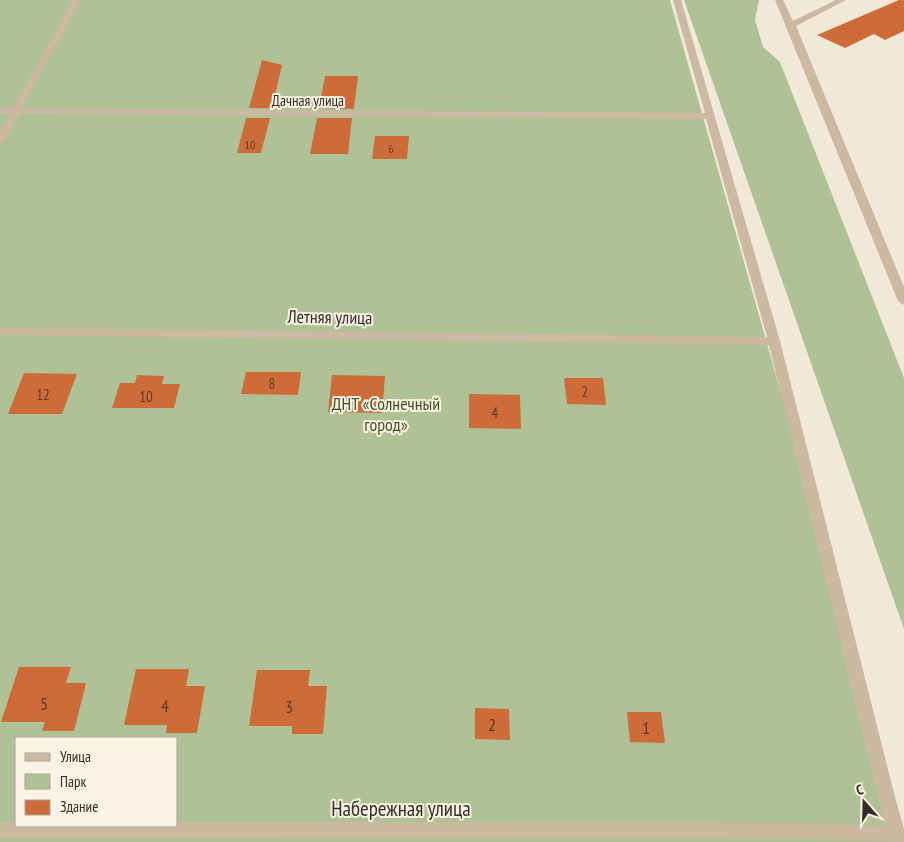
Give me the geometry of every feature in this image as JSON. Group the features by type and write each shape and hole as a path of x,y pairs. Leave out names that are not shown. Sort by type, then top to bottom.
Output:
{"street":[{"path":"0,141 77,0"},
{"path":"677,0 774,341 898,838"},
{"path":"779,0 904,301"},
{"path":"791,25 842,0"},
{"name":"Дачная улица","path":"0,111 711,116"},
{"name":"Летняя улица","path":"0,331 660,338 774,341"},
{"name":"Набережная улица","path":"0,830 803,831 898,838"}],"green space":[{"name":"ДНТ «Солнечный город»","path":"0,0 670,0 904,829 904,842 0,842"},
{"path":"684,0 759,0 755,20 763,47 780,62 904,378 904,629"}],"building":[{"path":"899,0 904,0 904,31 885,40 874,34 845,48 817,35"},
{"path":"262,60 282,65 272,108 249,108"},
{"path":"325,76 358,76 354,109 319,108"},
{"path":"246,118 270,118 261,153 237,153"},
{"path":"317,118 352,118 348,154 310,154"},
{"path":"375,136 409,136 407,159 372,159"},
{"path":"246,372 301,372 298,395 241,394"},
{"path":"24,373 77,374 62,414 8,414"},
{"path":"137,375 164,376 162,384 180,384 174,408 112,408 120,383 135,383"},
{"path":"332,375 385,376 382,413 328,412"},
{"path":"564,378 603,378 606,405 567,404"},
{"path":"469,394 520,395 521,429 469,428"},
{"path":"19,667 71,667 66,683 86,683 74,731 42,731 45,722 1,722"},
{"path":"136,669 189,669 186,686 205,686 197,733 166,733 167,725 124,725"},
{"path":"257,670 310,670 308,686 327,686 323,734 292,734 292,726 249,726"},
{"path":"475,708 509,709 510,740 475,739"},
{"path":"627,712 661,712 665,743 630,742"}]}
